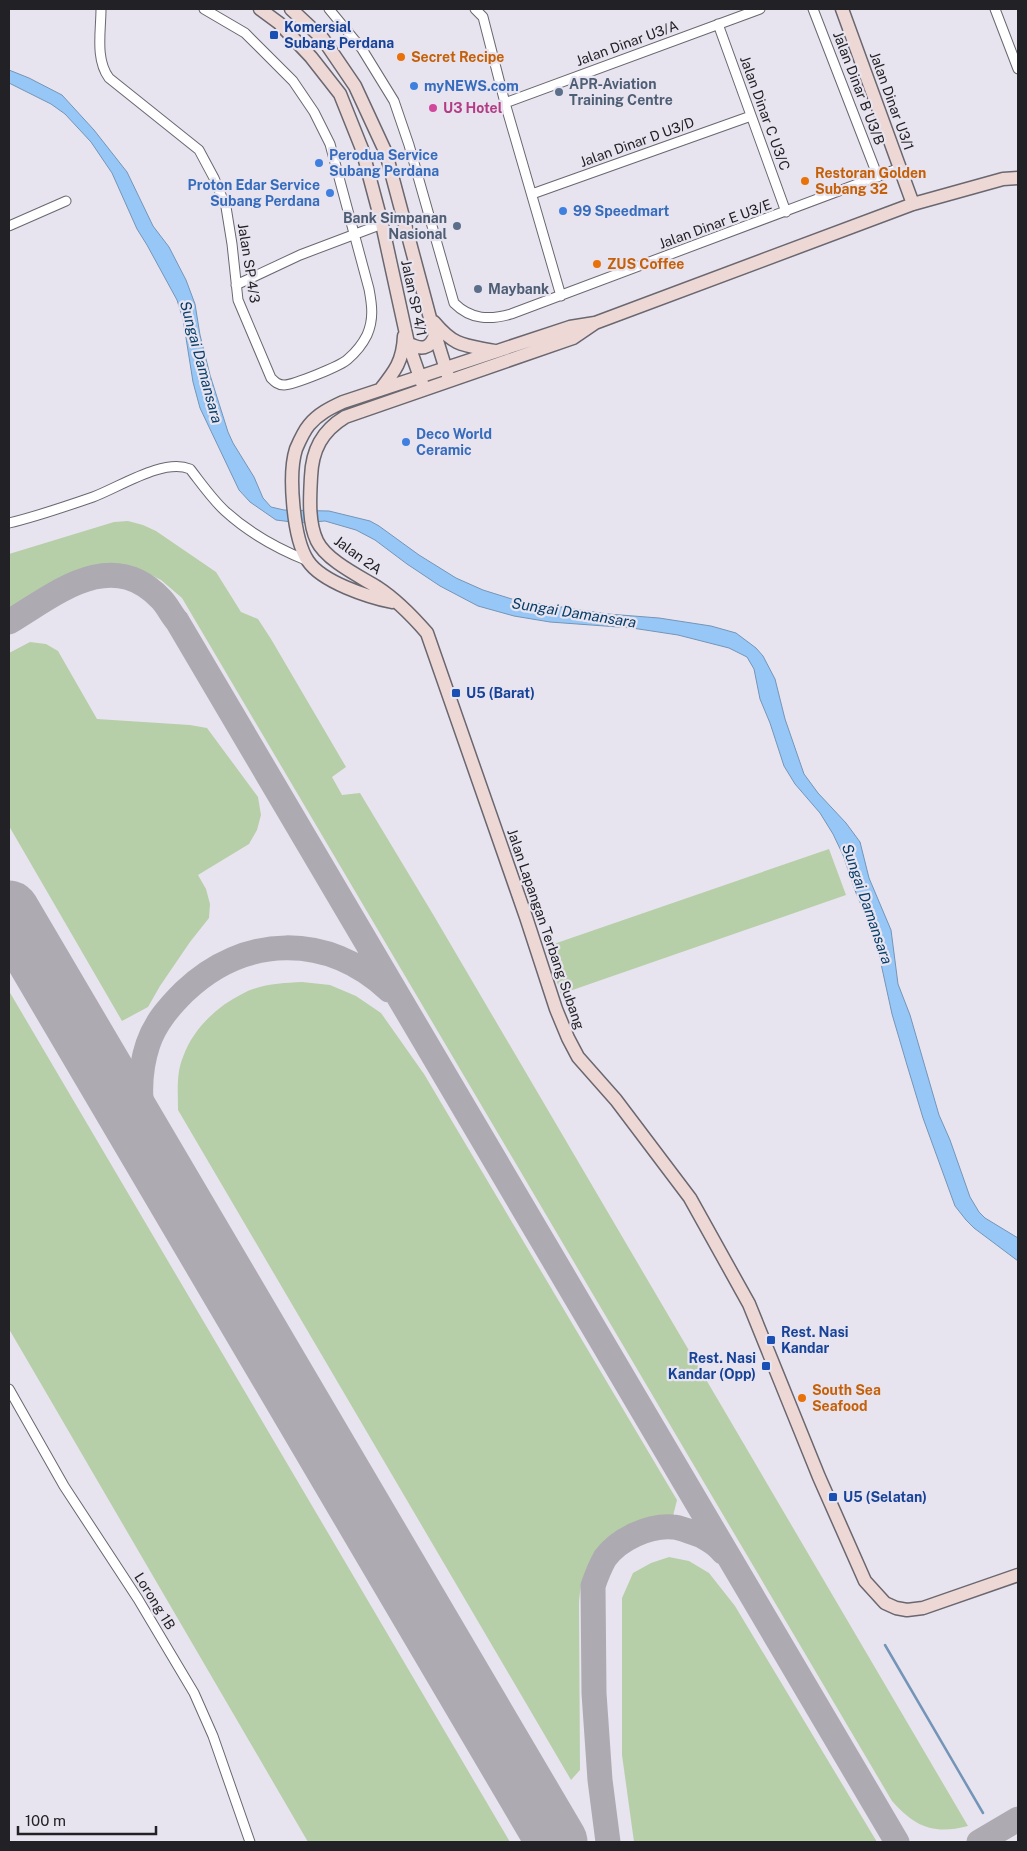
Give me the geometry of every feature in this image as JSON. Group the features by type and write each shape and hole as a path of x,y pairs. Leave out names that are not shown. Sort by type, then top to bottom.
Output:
{"street":[{"name":"Jalan SP 4/3","path":"101,9 100,52 103,70 109,78 199,150 214,178 226,207 238,300 271,378 278,384 288,384 340,365 349,359 366,336 373,310 354,234"},
{"path":"204,9 245,33 274,60 293,81 314,112 330,144 354,234"},
{"name":"Jalan SP 4/1","path":"260,9 286,30 311,57 340,94 362,149 382,224 408,343 425,390"},
{"name":"Jalan SP 4/1","path":"291,9 323,39 355,86 386,152 430,318 450,381"},
{"name":"Jalan Dinar E U3/E","path":"329,9 362,49 394,101 409,144 454,304 461,310 485,319 498,318 561,296 900,168"},
{"path":"475,9 483,17 505,103 561,296"},
{"name":"Jalan Dinar U3/A","path":"505,103 760,9"},
{"name":"Jalan Dinar B U3/B","path":"813,9 878,177"},
{"name":"Jalan Dinar U3/1","path":"842,9 913,204"},
{"path":"996,9 1015,49 1018,69"},
{"name":"Jalan Dinar C U3/C","path":"718,24 786,212"},
{"name":"Jalan Dinar D U3/D","path":"532,194 751,116"},
{"path":"595,323 913,204 1003,179 1018,178"},
{"path":"9,226 66,201"},
{"path":"236,284 300,256 382,224"},
{"path":"430,318 446,337 456,342 497,351"},
{"path":"380,390 398,367 402,356 404,321"},
{"name":"Jalan 2A","path":"395,602 376,598 338,583 324,575 308,561 297,536 293,498 293,468 296,448 309,425 323,411 343,402 570,327 595,323"},
{"name":"Jalan 2A","path":"395,602 378,588 363,580 325,552 317,542 310,500 311,468 314,451 322,438 333,424 345,418 573,338 595,323"},
{"path":"408,343 424,348 429,346 435,335"},
{"path":"9,523 94,496 155,470 178,465 190,469 223,510 249,530 290,554 308,561"},
{"name":"Jalan Lapangan Terbang Subang","path":"395,602 412,616 427,633 521,902 556,1009 568,1038 578,1057 616,1100 690,1198 745,1296 818,1477 865,1581 885,1603 907,1610 923,1608 1018,1575"},
{"name":"Lorong 1B","path":"9,1388 64,1486 138,1599 194,1693 212,1736 250,1842"}],"green space":[{"path":"128,521 156,531 216,572 241,612 258,619 271,639 346,767 332,777 342,795 360,793 968,1826 945,1830 926,1827 909,1817 892,1801 182,598 161,580 141,570 116,565 87,568 66,576 9,610 9,554 114,522"},
{"path":"30,642 46,644 58,651 97,719 190,725 207,728 258,797 261,815 257,830 249,844 198,875 206,889 210,904 209,918 190,942 148,1007 122,1021 9,826 9,653"},
{"path":"829,849 846,895 561,994 545,947"},
{"path":"302,982 330,985 356,996 381,1013 424,1074 677,1500 673,1516 638,1522 616,1534 597,1552 585,1574 579,1603 580,1770 571,1780 178,1110 178,1083 181,1063 187,1047 206,1020 232,999 256,988"},
{"path":"9,991 510,1842 308,1842 9,1329"},
{"path":"669,1557 689,1561 709,1573 735,1606 877,1842 634,1842 622,1755 622,1598 633,1573 651,1563"}],"water":[{"name":"Sungai Damansara","path":"9,70 62,95 94,130 127,172 153,226 169,247 186,280 195,304 200,335 210,375 228,432 254,477 263,498 271,507 284,510 329,511 370,521 456,578 483,590 515,600 608,614 659,618 711,626 736,633 756,648 763,656 775,679 785,719 804,774 860,842 869,878 891,930 898,984 910,1015 939,1115 970,1197 985,1218 1018,1238 1018,1261 974,1228 955,1206 923,1118 892,1014 878,950 871,928 833,834 820,813 795,784 784,766 760,699 754,669 747,657 729,648 678,635 632,628 550,622 514,616 478,606 440,586 375,540 356,530 325,521 300,523 276,520 250,502 239,490 200,408 193,382 183,319 177,300 137,229 112,173 91,142 65,114 51,104 9,83"}],"waterway":[{"path":"885,1645 983,1813"}],"taxiway":[{"path":"9,622 65,588 84,580 103,576 123,576 142,584 165,604 177,621 897,1842"},
{"path":"147,1145 141,1082 144,1057 148,1044 154,1029 168,1010 184,992 208,973 233,959 259,951 286,948 313,950 339,958 365,971 389,990"},
{"path":"608,1842 600,1780 594,1693 593,1586 605,1558 611,1551 626,1539 654,1528 675,1527 695,1533 713,1543 723,1552"},
{"path":"979,1842 1018,1819"}],"runway":[{"path":"9,911 557,1842"}],"place":[{"name":"Komersial Subang Perdana","path":"274,35"},
{"name":"Secret Recipe","path":"401,57"},
{"name":"myNEWS.com","path":"414,86"},
{"name":"APR-Aviation Training Centre","path":"559,92"},
{"name":"U3 Hotel","path":"433,108"},
{"name":"Perodua Service Subang Perdana","path":"319,163"},
{"name":"Restoran Golden Subang 32","path":"805,181"},
{"name":"Proton Edar Service Subang Perdana","path":"330,193"},
{"name":"99 Speedmart","path":"563,211"},
{"name":"Bank Simpanan Nasional","path":"457,226"},
{"name":"ZUS Coffee","path":"597,264"},
{"name":"Maybank","path":"478,289"},
{"name":"Deco World Ceramic","path":"406,442"},
{"name":"U5 (Barat)","path":"456,693"},
{"name":"Rest. Nasi Kandar","path":"771,1340"},
{"name":"Rest. Nasi Kandar (Opp)","path":"766,1366"},
{"name":"South Sea Seafood","path":"802,1398"},
{"name":"U5 (Selatan)","path":"833,1497"}]}
